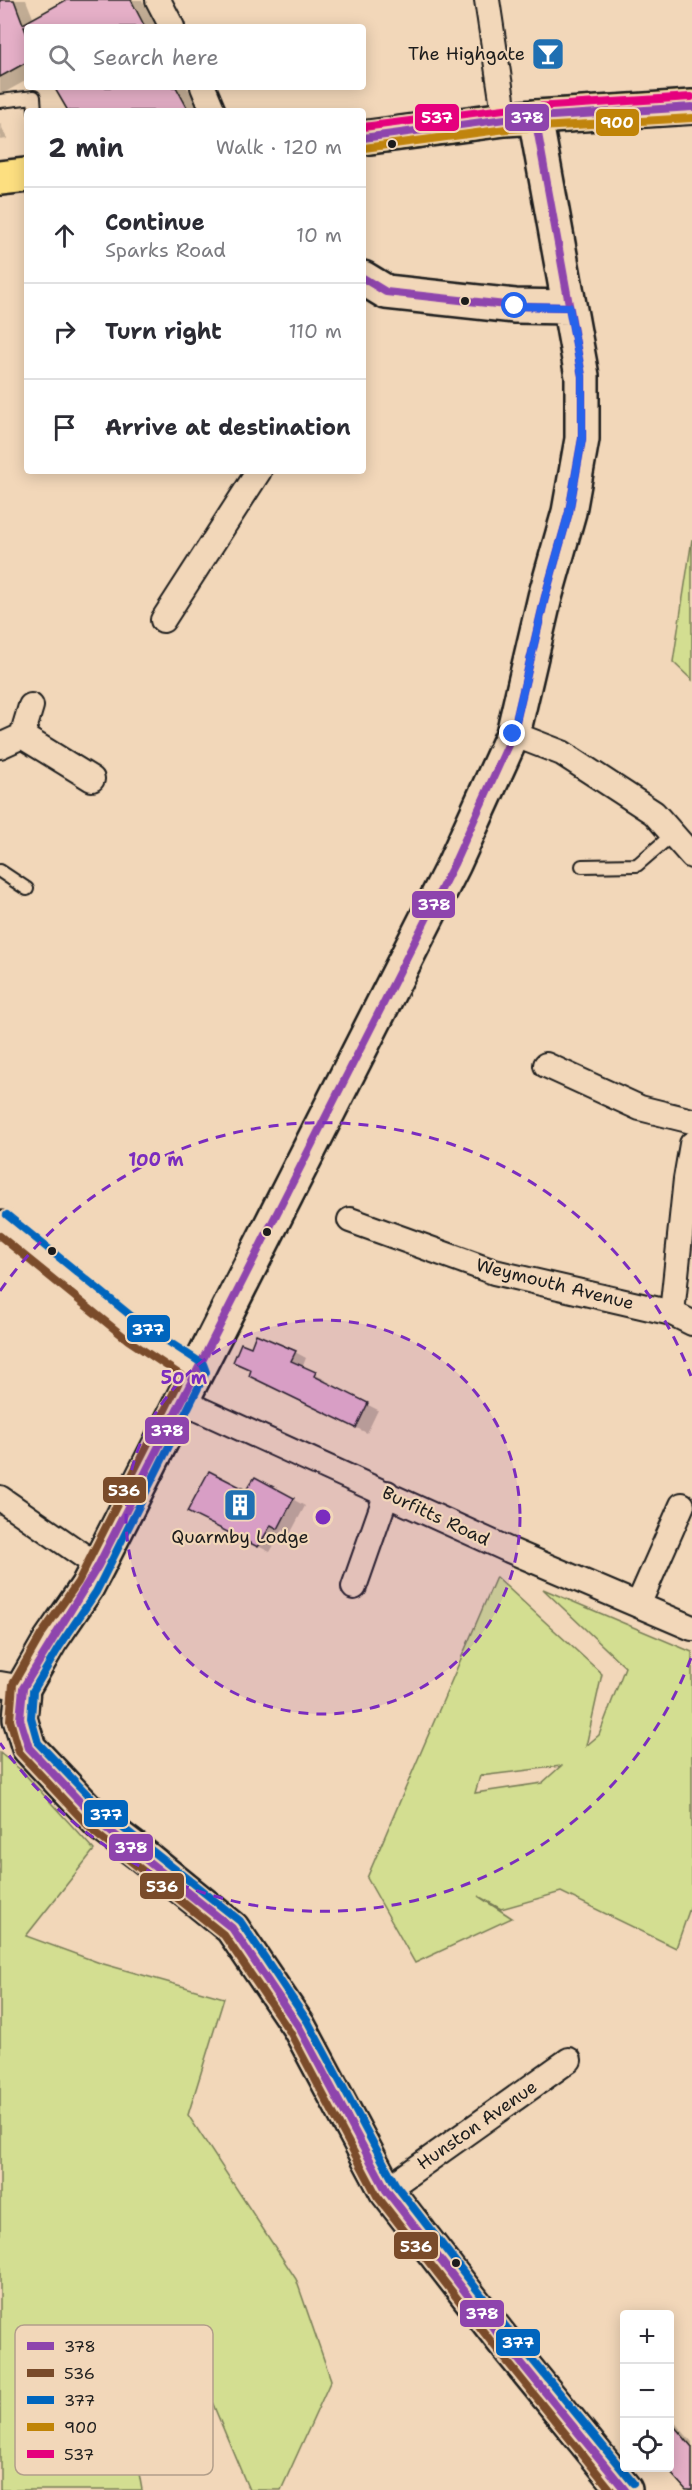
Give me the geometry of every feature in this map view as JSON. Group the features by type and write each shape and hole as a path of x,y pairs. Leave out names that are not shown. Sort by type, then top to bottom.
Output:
{"highway":[{"path":"366,138 520,118 692,107"},
{"path":"0,178 24,175"}],"street":[{"path":"158,0 170,24"},
{"path":"487,0 520,118 548,192 582,376 582,439 569,512 545,597 513,734 454,864 98,1566 87,1587 14,1697 29,1748 101,1824 232,1928 299,2027 386,2190 505,2343 625,2490"},
{"path":"204,90 212,108"},
{"path":"366,283 386,292 515,306 569,307"},
{"path":"163,620 257,474"},
{"path":"0,746 22,736 31,706"},
{"path":"513,734 562,753 654,813 692,856"},
{"path":"22,736 92,778"},
{"path":"546,1065 640,1108 692,1121"},
{"path":"682,1318 686,1179 692,1144"},
{"name":"Weymouth Avenue","path":"350,1220 494,1272 682,1318"},
{"path":"0,1223 135,1332 196,1372"},
{"name":"Burfitts Road","path":"181,1401 509,1550 692,1628"},
{"path":"354,1587 387,1493"},
{"path":"0,1498 98,1566"},
{"path":"638,1605 682,1505"},
{"name":"Hunston Avenue","path":"386,2190 569,2060"}],"lane":[{"path":"0,101 34,97 35,108"},
{"path":"582,866 637,865 673,834"},
{"path":"0,871 27,889"}],"green space":[{"path":"692,539 692,680 673,662"},
{"path":"496,1577 602,1674 586,1746 599,1735 625,1667 543,1589 692,1652 692,1902 676,1948 561,1892 501,1909 478,1896 512,1918 415,1963 367,1878","holes":["561,1766 542,1783 475,1793 480,1776"]},
{"path":"0,1753 22,1771 94,1850 26,1936 100,1963 224,1998 188,2115 296,2279 331,2380 281,2490 249,2490 213,2404 213,2325 15,2325 15,2475 139,2475 142,2490 0,2490"}],"building":[{"path":"0,0 14,0 23,24 66,0 131,0 143,24 24,24 24,64 0,77"},
{"path":"56,90 178,90 187,108 66,108"},
{"path":"256,1334 296,1351 291,1361 316,1372 314,1376 368,1403 356,1428 249,1376 251,1370 233,1362 241,1343 251,1347"},
{"name":"Quarmby Lodge","path":"209,1471 246,1490 255,1477 294,1498 278,1529 271,1525 258,1547 187,1512"},
{"path":"674,2426 692,2447 692,2490 686,2490 670,2472 674,2472"}],"transit line":[{"name":"537","path":"366,127 504,109 691,97"},
{"name":"378","path":"366,138 505,119 692,107"},
{"name":"378","path":"535,117 582,376 582,439 569,512 545,597 513,734 454,864 98,1566 23,1688 20,1719 29,1748 101,1824 232,1928 299,2027 386,2190 505,2343 625,2490"},
{"name":"900","path":"366,148 506,129 692,118"},
{"name":"378","path":"366,280 386,292 515,306 569,307"},
{"name":"377","path":"7,1215 141,1324 203,1364 206,1372 96,1592 33,1691 31,1718 38,1743 108,1816 240,1921 308,2022 395,2184 513,2336 633,2483"},
{"name":"536","path":"0,1236 128,1340 182,1376 78,1582 41,1635 13,1684 10,1720 19,1752 94,1832 224,1935 290,2032 377,2196 611,2490"}],"place":[{"name":"The Highgate","path":"548,54"},
{"name":"Quarmby Lodge","path":"240,1505"}],"route":[{"path":"513,734 545,597 569,512 582,439 582,376 569,307 515,306"}]}
